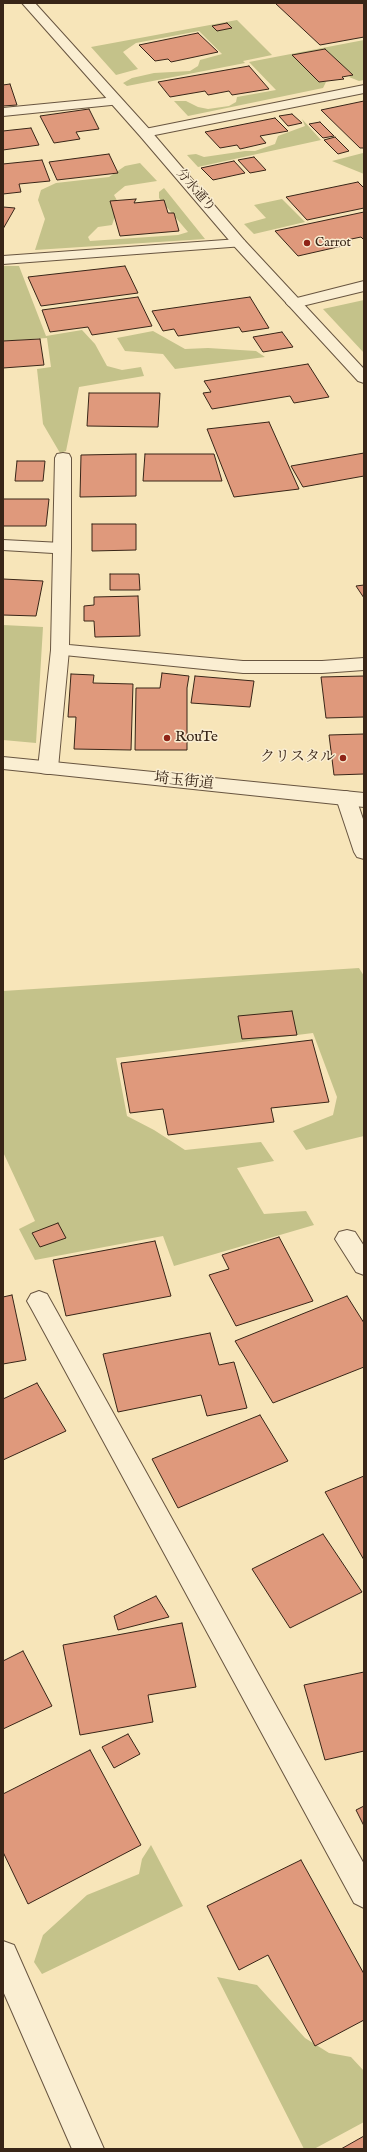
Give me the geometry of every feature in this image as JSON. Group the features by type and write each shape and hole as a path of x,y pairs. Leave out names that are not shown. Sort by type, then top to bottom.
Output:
{"street":[{"name":"分水通り","path":"28,3 145,133 294,303 364,378"},
{"path":"145,133 364,89"},
{"path":"3,112 116,101"},
{"path":"3,260 240,242"},
{"path":"294,303 364,286"},
{"path":"48,768 60,650 63,458"},
{"path":"3,545 62,548"},
{"path":"60,650 243,667 322,667 364,664"},
{"name":"埼玉街道","path":"3,763 355,799"},
{"path":"355,799 364,852"},
{"path":"347,1239 364,1265"},
{"path":"39,1301 364,1893"},
{"path":"3,1956 88,2149"}],"shaded area":[{"path":"237,20 272,55 243,61 245,63 127,86 123,83 132,78 154,73 190,71 198,66 200,60 222,54 199,31 136,43 123,52 138,69 116,75 91,47"},
{"path":"364,40 364,80 359,81 349,77 352,75 325,49 293,55 319,82 326,82 323,88 188,116 174,101 186,101 198,107 208,109 229,106 236,102 237,97 276,90 249,62"},
{"path":"302,119 321,140 198,167 187,155 196,154 204,157 255,151 275,144 278,136 305,126"},
{"path":"363,153 364,174 332,161"},
{"path":"140,163 157,181 125,186 114,195 119,204 112,225 98,227 88,237 90,241 178,235 188,232 159,198 159,192 164,188 205,239 35,250 45,219 38,200 41,190 56,183 109,177 125,166"},
{"path":"282,199 305,222 254,234 244,224 266,218 254,205"},
{"path":"3,266 19,266 46,336 82,330 95,344 107,366 122,370 141,367 144,376 79,387 66,451 60,453 43,424 37,369 51,367 47,338 3,341"},
{"path":"364,300 364,353 323,309"},
{"path":"153,331 185,349 208,348 256,351 265,357 175,369 163,354 125,351 117,338"},
{"path":"3,625 43,627 36,743 3,740"},
{"path":"359,968 364,976 364,1136 306,1150 293,1131 333,1115 337,1097 313,1033 116,1058 127,1116 154,1130 185,1150 261,1142 274,1161 237,1168 264,1214 306,1211 314,1225 174,1266 163,1236 35,1260 19,1229 35,1221 3,1152 3,991"},
{"path":"151,1845 183,1906 42,1974 34,1962 43,1935 87,1895 139,1874 142,1859"},
{"path":"217,1977 257,1985 305,2038 329,2053 351,2057 364,2071 364,2122 314,2149 304,2149"}],"building":[{"path":"275,3 364,3 364,37 320,45"},
{"path":"227,23 232,28 217,31 212,26"},
{"path":"198,33 218,52 171,62 168,59 155,61 139,45"},
{"path":"325,49 353,75 342,77 344,79 319,82 292,55"},
{"path":"249,66 269,89 232,95 229,91 208,95 205,91 170,97 158,82"},
{"path":"10,84 17,105 3,106 3,85"},
{"path":"364,101 364,148 360,148 321,110"},
{"path":"89,109 99,129 76,132 80,139 54,143 40,116"},
{"path":"292,114 302,123 288,126 279,116"},
{"path":"275,118 288,131 260,136 266,143 240,149 237,145 220,148 205,132"},
{"path":"320,122 334,136 323,138 309,124"},
{"path":"31,128 39,145 3,150 3,131"},
{"path":"335,137 349,151 338,154 324,140"},
{"path":"109,154 118,173 57,180 49,162"},
{"path":"254,157 266,170 250,173 238,160"},
{"path":"42,160 50,181 19,184 21,192 3,194 3,164"},
{"path":"234,161 245,173 213,180 201,168"},
{"path":"358,182 364,188 364,208 307,220 286,197"},
{"path":"136,199 134,203 164,200 168,213 174,213 179,231 120,236 110,201"},
{"path":"3,207 15,208 3,229"},
{"path":"364,212 364,240 361,237 337,242 342,246 298,256 275,231"},
{"path":"125,266 138,293 41,306 28,277"},
{"path":"138,297 152,326 92,335 88,327 50,332 42,310"},
{"path":"250,297 269,328 242,332 239,327 178,336 174,329 163,331 152,311"},
{"path":"282,332 293,347 263,352 253,337"},
{"path":"40,339 44,365 3,368 3,341"},
{"path":"308,364 329,397 294,403 290,396 212,409 203,393 211,392 204,381"},
{"path":"89,393 160,393 158,427 87,426"},
{"path":"269,422 299,489 234,497 207,429"},
{"path":"364,453 364,476 303,487 291,466"},
{"path":"136,454 136,496 80,497 81,455"},
{"path":"145,454 214,454 222,481 143,481"},
{"path":"17,461 45,461 43,481 15,481"},
{"path":"3,499 49,499 46,526 3,526"},
{"path":"92,524 136,524 136,550 92,551"},
{"path":"110,574 139,574 140,590 110,590"},
{"path":"3,579 43,581 36,616 3,615"},
{"path":"364,585 364,598 356,586"},
{"path":"138,596 140,636 95,637 94,621 84,621 84,606 94,605 94,597"},
{"path":"162,673 189,676 187,688 187,750 135,750 136,688 160,688"},
{"path":"71,674 94,675 93,683 133,684 131,750 74,749 76,717 68,717"},
{"path":"195,676 254,681 250,707 191,703"},
{"path":"364,676 364,717 326,718 321,677"},
{"path":"364,734 364,774 334,775 329,735"},
{"path":"292,1011 297,1035 242,1039 238,1016"},
{"path":"312,1040 329,1102 271,1108 274,1122 168,1135 163,1109 130,1113 121,1063"},
{"path":"58,1223 66,1238 40,1247 32,1233"},
{"path":"279,1237 313,1301 236,1326 209,1275 229,1269 222,1255"},
{"path":"155,1241 171,1296 66,1316 53,1260"},
{"path":"12,1295 26,1360 3,1364 3,1297"},
{"path":"347,1296 364,1323 364,1367 273,1403 235,1341"},
{"path":"210,1333 219,1365 234,1362 247,1408 207,1416 201,1395 118,1412 103,1354"},
{"path":"37,1383 66,1431 3,1460 3,1399"},
{"path":"260,1415 288,1461 178,1508 152,1459"},
{"path":"364,1476 364,1560 325,1492"},
{"path":"323,1534 362,1592 290,1628 252,1569"},
{"path":"156,1596 169,1617 118,1630 114,1616"},
{"path":"182,1623 196,1687 148,1695 153,1722 80,1735 63,1645"},
{"path":"23,1651 52,1706 3,1729 3,1661"},
{"path":"364,1672 364,1751 325,1760 304,1685"},
{"path":"128,1734 140,1754 114,1768 102,1747"},
{"path":"90,1750 141,1845 28,1904 3,1852 3,1794"},
{"path":"364,1806 364,1826 356,1810"},
{"path":"301,1860 364,1974 364,2020 315,2046 268,1955 239,1970 207,1906"},
{"path":"364,2136 364,2149 341,2149"}],"place":[{"name":"Carrot","path":"307,243"},
{"name":"RouTe","path":"167,738"},
{"name":"クリスタル","path":"343,758"}]}
